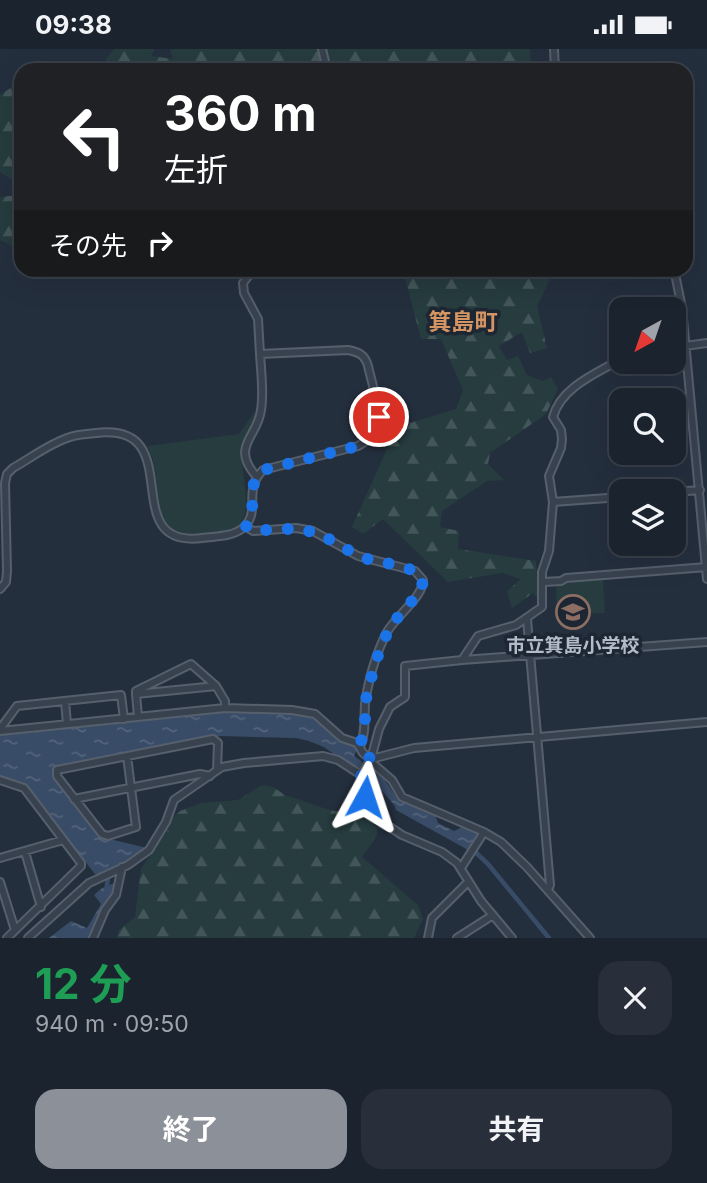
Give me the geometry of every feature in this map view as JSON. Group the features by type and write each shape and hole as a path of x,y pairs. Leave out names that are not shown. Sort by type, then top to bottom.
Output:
{"street":[{"path":"248,277 243,283 244,293 258,319 261,354 261,411 245,447 247,466 256,476"},
{"path":"675,277 679,297"},
{"path":"686,343 707,343"},
{"path":"0,589 6,582 7,571 7,474 71,436 122,433 140,444 150,463 156,517 162,527 178,538 189,539 229,535 246,526 252,516 251,493 256,476 271,466 358,446 371,438 376,431 379,417 366,358 357,351 261,354"},
{"path":"686,353 707,579"},
{"path":"462,660 478,636 516,625 542,607 542,572 549,551 553,502 549,476 562,439 561,430 554,417 555,409 573,388 609,366"},
{"path":"686,491 700,490"},
{"path":"553,502 609,498"},
{"path":"246,526 253,531 296,528 313,531 370,561 415,571 423,580 421,592 394,621 382,644 365,703 365,723 360,747"},
{"path":"544,582 706,567"},
{"path":"527,619 535,736 550,885 548,890"},
{"path":"512,938 468,882 461,868 442,852 402,835 379,819 365,797 361,775 370,760 388,710 392,704 405,697 405,666 707,642"},
{"path":"138,717 136,691 191,664 217,685 226,708"},
{"path":"135,694 216,686"},
{"path":"0,730 17,706 121,695 124,719"},
{"path":"65,701 67,724"},
{"path":"0,730 226,708 312,713 342,738 357,743 363,753 392,781 402,797 484,832 508,847 590,938"},
{"path":"370,760 414,748 707,722"},
{"path":"127,756 136,827 108,836 102,834 74,799 57,776 57,770 127,756 213,740 218,743 217,770"},
{"path":"28,938 74,895 149,850 166,822 173,800 217,770 230,765 323,757 338,760 361,775"},
{"path":"74,799 200,774 210,776"},
{"path":"0,780 24,788 81,863 81,866 6,938"},
{"path":"461,868 484,832"},
{"path":"0,858 63,840"},
{"path":"17,938 15,935 41,908 25,852"},
{"path":"93,938 105,910 118,891 120,868"},
{"path":"0,882 15,930"},
{"path":"428,938 432,918 468,882"},
{"path":"459,937 493,915"}],"green space":[{"path":"114,49 155,49 151,56 173,59 170,49 530,49 531,63 114,63 105,60"},
{"path":"14,86 14,181 0,172 0,95"},
{"path":"14,196 14,249 0,240 0,197"},
{"path":"405,277 550,279 537,306 547,348 530,353 522,332 499,346 507,360 518,356 527,375 543,381 551,377 558,389 546,414 490,453 488,464 504,480 487,481 442,511 440,527 459,531 458,549 536,561 538,599 533,593 512,608 507,591 521,579 502,573 448,582 383,519 363,534 352,527 397,427 456,409 463,390 441,339 421,339"},
{"path":"258,407 255,420 242,445 246,501 242,521 236,527 223,531 181,533 173,529 162,515 154,465 147,446 239,434"},
{"path":"603,580 605,613 557,613 556,585"},
{"path":"262,785 326,809 367,818 377,828 377,835 362,857 418,905 423,919 414,938 117,938 119,930 135,917 141,869 169,828 172,818 180,811 201,803 238,800"}],"water":[{"path":"228,710 275,710 314,715 356,744 358,747 354,756 363,765 356,770 324,747 296,738 221,736 55,766 52,774 101,837 147,848 115,868 95,874 25,785 0,776 0,735"},
{"path":"368,768 384,779 401,802 405,801 435,815 438,823 454,831 464,826 478,833 470,851 396,810 366,772"},
{"path":"117,882 91,938 49,938 71,921 87,928 101,904 94,895 102,888"}],"waterway":[{"path":"472,849 488,864 549,938"},
{"path":"106,891 109,872"}],"place":[{"name":"市立箕島小学校","path":"573,612"}],"district":[{"name":"箕島町","path":"463,322"}],"route":[{"path":"365,797 361,775 371,759 360,747 365,723 365,703 375,663 388,631 403,610 421,592 423,580 415,571 370,561 313,531 296,528 253,531 246,526 252,516 252,484 263,470 365,443 376,431 379,417"}]}
